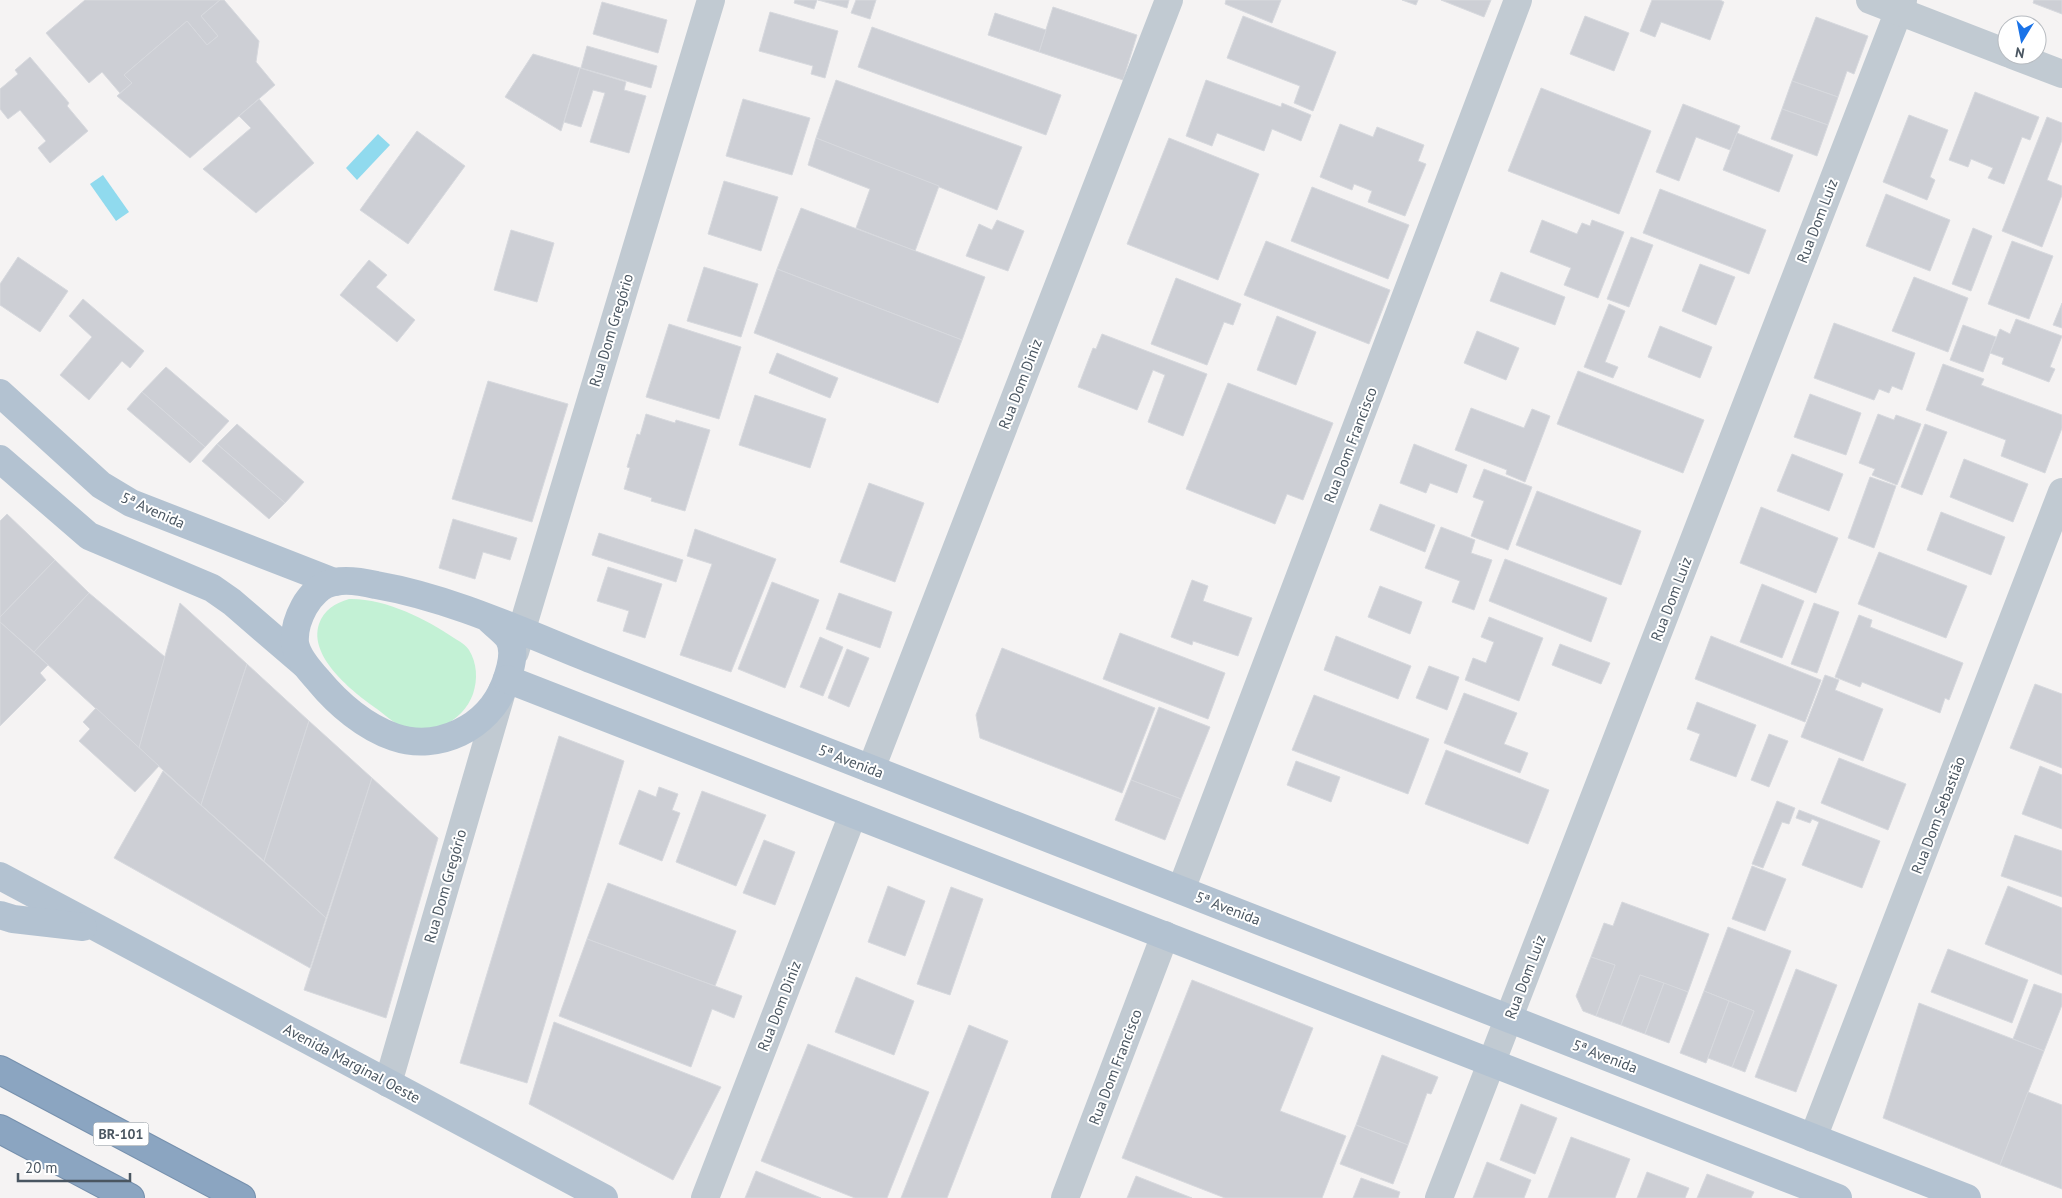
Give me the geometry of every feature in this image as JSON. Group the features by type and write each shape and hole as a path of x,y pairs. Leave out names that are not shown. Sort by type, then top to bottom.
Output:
{"highway":[{"name":"BR-101","path":"0,1070 241,1198"},
{"path":"0,1129 130,1198"}],"main road":[{"name":"5ª Avenida","path":"0,393 102,485 131,503 334,582 361,582 399,589 441,601 489,619 1967,1198"},
{"path":"0,459 89,536 212,588 232,602 306,666 332,697 371,726 395,737 425,741 459,734 478,723 492,709 508,676 508,638 489,619"},
{"path":"306,666 295,645 296,628 304,607 315,591 334,582"},
{"path":"508,676 853,814 1491,1063 1793,1190 1838,1198"},
{"name":"Avenida Marginal Oeste","path":"0,876 604,1198"},
{"name":"Avenida Marginal Oeste","path":"0,915 13,919 100,929"}],"street":[{"name":"Rua Dom Gregório","path":"388,1083 711,0"},
{"name":"Rua Dom Diniz","path":"871,769 1169,0"},
{"name":"Rua Dom Francisco","path":"1181,890 1518,0"},
{"path":"1870,0 1901,6 1997,49"},
{"name":"Rua Dom Luiz","path":"1439,1198 1901,6"},
{"path":"2038,65 2062,74"},
{"name":"Rua Dom Sebastião","path":"1813,1138 2062,492"},
{"name":"Rua Dom Diniz","path":"705,1198 853,814"},
{"name":"Rua Dom Francisco","path":"1065,1198 1165,935"}],"green space":[{"path":"349,599 377,602 404,611 431,624 466,646 474,660 476,683 468,704 461,713 440,727 422,730 409,729 393,721 345,683 326,661 320,649 317,636 321,619 327,611"}],"water":[{"path":"378,134 390,145 357,180 346,168"},
{"path":"103,175 129,212 116,221 90,184"}],"building":[{"path":"85,0 220,0 201,16 218,36 207,45 187,21 124,75 132,83 120,93 102,72 89,83 46,33"},
{"path":"220,0 224,0 259,41 256,62 275,85 190,158 117,96 132,83 124,75 187,21 207,45 218,36 201,16"},
{"path":"795,0 817,0 814,9 794,3"},
{"path":"818,0 849,0 847,8"},
{"path":"856,0 876,0 870,19 851,13"},
{"path":"1226,0 1281,0 1272,23 1225,4"},
{"path":"1402,0 1418,0 1416,5"},
{"path":"1441,0 1491,0 1484,17"},
{"path":"1652,0 1720,0 1724,2 1710,40 1661,22 1655,37 1640,31"},
{"path":"2034,0 2062,0 2062,14 2033,3"},
{"path":"602,2 667,20 658,53 593,34"},
{"path":"1053,7 1137,35 1123,80 1039,52"},
{"path":"770,12 838,31 825,78 811,74 813,66 759,51"},
{"path":"995,13 1046,30 1039,52 988,35"},
{"path":"1243,16 1336,52 1313,111 1294,103 1300,86 1227,58"},
{"path":"1585,16 1629,33 1614,71 1570,54"},
{"path":"1816,17 1868,36 1854,74 1847,71 1838,97 1792,81"},
{"path":"872,27 1061,95 1046,135 858,67"},
{"path":"587,46 657,66 651,88 581,68"},
{"path":"533,54 580,68 561,131 505,97"},
{"path":"30,57 69,103 67,106 88,131 50,163 38,148 46,141 20,110 8,119 0,109 0,89 18,74 15,70"},
{"path":"580,68 626,82 624,90 646,96 629,153 590,142 605,93 593,90 581,127 564,122"},
{"path":"836,80 1022,147 997,210 816,138"},
{"path":"1206,80 1281,107 1282,103 1311,115 1301,141 1272,129 1264,151 1217,133 1212,146 1186,136"},
{"path":"1792,81 1838,97 1828,125 1782,109"},
{"path":"1541,88 1651,131 1619,214 1508,171"},
{"path":"1975,92 2039,117 2030,140 2022,137 2004,184 1988,178 1993,168 1971,159 1968,167 1949,160"},
{"path":"259,99 314,163 256,213 203,169 251,128 239,116"},
{"path":"743,99 810,118 792,175 726,156"},
{"path":"1683,104 1740,126 1730,150 1696,137 1679,181 1656,172"},
{"path":"1782,109 1828,125 1817,156 1771,139"},
{"path":"1909,115 1948,130 1930,177 1935,180 1927,200 1883,182"},
{"path":"2047,117 2062,123 2062,140 2047,180 2062,186 2062,195 2042,247 2002,231"},
{"path":"1340,124 1373,137 1377,127 1424,145 1418,161 1426,164 1405,216 1368,202 1372,191 1354,184 1352,190 1320,177"},
{"path":"417,131 465,166 408,244 360,210"},
{"path":"1737,133 1793,155 1779,192 1723,170"},
{"path":"816,138 939,186 915,251 856,228 870,189 808,165"},
{"path":"1169,138 1259,174 1218,280 1127,244"},
{"path":"724,181 778,197 761,251 708,234"},
{"path":"1312,187 1409,225 1388,279 1291,241"},
{"path":"1660,189 1766,230 1749,274 1643,233"},
{"path":"1886,194 1950,220 1930,271 1866,246"},
{"path":"801,208 985,277 962,340 777,269"},
{"path":"997,220 1024,231 1008,271 966,256 979,224 992,230"},
{"path":"1542,220 1577,234 1582,223 1590,226 1592,220 1624,232 1598,298 1564,285 1571,268 1530,252"},
{"path":"1973,228 1992,236 1971,291 1952,284"},
{"path":"511,230 554,243 537,302 494,290"},
{"path":"1631,237 1653,245 1629,307 1607,299"},
{"path":"1266,241 1390,290 1369,344 1244,295"},
{"path":"2012,241 2053,256 2029,319 1988,304"},
{"path":"18,257 68,291 40,332 0,305 0,284"},
{"path":"369,260 387,275 376,287 415,320 397,342 340,295"},
{"path":"1700,264 1735,277 1716,325 1682,311"},
{"path":"704,267 758,284 741,337 687,321"},
{"path":"777,269 962,340 938,403 754,333"},
{"path":"1501,272 1565,297 1555,325 1490,301"},
{"path":"1914,277 1968,298 1948,352 1892,331"},
{"path":"1176,278 1241,304 1233,325 1224,322 1207,365 1151,344"},
{"path":"83,299 144,351 130,368 122,361 89,400 60,375 92,337 69,316"},
{"path":"2062,303 2062,328 2053,325"},
{"path":"1609,304 1625,311 1605,362 1618,367 1613,378 1584,367"},
{"path":"1277,316 1316,332 1296,385 1257,370"},
{"path":"2016,319 2062,336 2050,367 2055,369 2049,382 2002,364 2004,358 1990,353 2000,329 2010,334"},
{"path":"1834,323 1915,353 1902,390 1892,386 1889,393 1879,389 1874,400 1814,378"},
{"path":"669,324 741,347 719,419 646,397"},
{"path":"1963,325 1996,337 1983,372 1950,360"},
{"path":"1660,326 1712,347 1700,378 1648,357"},
{"path":"1477,331 1519,348 1506,380 1464,363"},
{"path":"1102,334 1207,374 1183,436 1148,422 1165,375 1153,370 1137,410 1078,387 1093,348 1096,349"},
{"path":"777,353 838,378 830,398 769,373"},
{"path":"1943,364 1984,379 1981,385 2062,415 2062,428 2045,473 2001,456 2006,440 1926,410"},
{"path":"166,367 229,421 205,447 142,392"},
{"path":"1578,371 1704,420 1683,473 1557,424"},
{"path":"488,381 568,404 532,522 452,499"},
{"path":"1228,383 1333,423 1303,500 1287,494 1275,524 1186,489"},
{"path":"142,392 205,447 190,463 127,409"},
{"path":"1810,394 1861,413 1846,455 1794,437"},
{"path":"755,395 826,419 810,468 739,445"},
{"path":"1471,408 1524,428 1532,409 1550,416 1525,482 1506,474 1507,470 1455,450"},
{"path":"646,414 675,423 676,420 710,430 685,511 651,501 652,498 624,489 630,468 627,467 637,434 640,435"},
{"path":"1878,414 1894,420 1896,415 1921,424 1897,485 1872,475 1875,469 1859,463"},
{"path":"237,424 304,482 285,503 217,444"},
{"path":"1925,424 1947,432 1922,495 1901,487"},
{"path":"217,444 285,503 269,519 202,461"},
{"path":"1414,444 1467,465 1457,493 1430,483 1426,493 1400,483"},
{"path":"1792,454 1843,474 1829,511 1777,491"},
{"path":"1964,459 2028,484 2013,522 1950,497"},
{"path":"1484,469 1532,487 1508,550 1471,536 1484,501 1473,497"},
{"path":"1870,477 1896,486 1874,548 1848,538"},
{"path":"869,483 924,503 895,582 840,562"},
{"path":"1537,491 1641,531 1621,585 1516,545"},
{"path":"1380,504 1435,525 1425,552 1370,530"},
{"path":"1761,507 1838,538 1816,593 1740,563"},
{"path":"1941,512 2005,537 1991,575 1927,550"},
{"path":"7,514 55,560 0,617 0,521"},
{"path":"453,519 517,538 510,560 483,552 475,579 439,568"},
{"path":"1441,527 1475,540 1471,553 1492,560 1474,610 1452,602 1460,581 1425,568"},
{"path":"695,529 776,559 731,672 680,655 712,564 687,556"},
{"path":"599,533 683,560 676,582 592,555"},
{"path":"1879,552 1967,586 1946,638 1858,604"},
{"path":"1505,559 1607,598 1591,642 1489,601"},
{"path":"55,560 89,593 34,652 0,622 0,617"},
{"path":"608,567 662,584 645,638 623,631 629,611 597,601"},
{"path":"1192,580 1208,586 1203,601 1252,618 1238,656 1193,641 1192,645 1171,637"},
{"path":"772,582 819,600 785,688 738,669"},
{"path":"1762,584 1804,601 1782,658 1740,642"},
{"path":"1380,586 1422,602 1410,634 1368,617"},
{"path":"89,593 165,657 139,748 34,652"},
{"path":"839,593 892,612 880,648 826,629"},
{"path":"180,603 247,664 201,805 139,748"},
{"path":"1814,603 1839,612 1817,673 1791,664"},
{"path":"1859,615 1872,620 1870,627 1963,663 1949,700 1945,698 1940,713 1862,682 1860,687 1835,677"},
{"path":"1489,617 1543,638 1519,701 1465,680 1473,658 1486,663 1494,642 1481,637"},
{"path":"0,622 48,665 40,673 46,680 0,726"},
{"path":"1120,633 1225,673 1208,719 1103,679"},
{"path":"1336,636 1411,666 1398,699 1324,670"},
{"path":"1711,636 1821,680 1805,722 1695,679"},
{"path":"820,637 843,647 823,696 800,687"},
{"path":"1560,644 1610,663 1601,684 1552,665"},
{"path":"1002,648 1155,708 1122,793 980,738 976,715"},
{"path":"847,649 869,658 849,707 828,698"},
{"path":"247,664 309,721 264,861 201,805"},
{"path":"1429,666 1459,677 1447,710 1416,698"},
{"path":"1825,675 1839,680 1835,690 1883,709 1863,761 1801,737"},
{"path":"2035,684 2062,694 2062,768 2010,748"},
{"path":"1464,693 1517,713 1504,744 1528,753 1520,773 1444,743"},
{"path":"1314,695 1429,739 1408,794 1292,750"},
{"path":"1697,702 1756,725 1736,777 1690,760 1700,734 1687,729"},
{"path":"1159,707 1210,727 1181,799 1131,780"},
{"path":"96,708 159,766 135,792 79,741 90,729 83,722"},
{"path":"309,721 372,778 326,918 264,861"},
{"path":"1769,734 1788,741 1769,787 1751,780"},
{"path":"559,736 624,761 527,1083 460,1063"},
{"path":"1446,750 1549,790 1528,844 1425,804"},
{"path":"1839,758 1906,784 1888,830 1821,803"},
{"path":"1296,761 1340,777 1331,802 1287,785"},
{"path":"2040,766 2062,775 2062,829 2022,814"},
{"path":"163,771 326,918 310,968 114,858"},
{"path":"372,778 438,838 386,1018 304,990"},
{"path":"1131,780 1181,799 1165,840 1115,820"},
{"path":"659,787 678,794 672,810 680,813 662,861 619,844 639,790 656,797"},
{"path":"702,791 766,815 736,886 676,862"},
{"path":"1777,801 1795,808 1789,824 1782,822 1763,868 1752,864"},
{"path":"1799,810 1880,841 1862,888 1802,865 1819,822 1812,819 1810,823 1796,818"},
{"path":"2015,835 2062,851 2062,897 2001,876"},
{"path":"764,840 795,852 775,905 743,893"},
{"path":"1752,866 1786,879 1765,931 1732,919"},
{"path":"608,883 736,931 715,986 587,939"},
{"path":"888,886 925,901 905,956 868,942"},
{"path":"2008,886 2062,908 2062,975 1985,944"},
{"path":"951,887 983,899 950,995 917,984"},
{"path":"1622,902 1709,934 1688,992 1640,975 1621,1025 1596,1016 1615,965 1591,957 1604,923 1613,926"},
{"path":"1728,927 1791,951 1745,1072 1732,1067 1754,1011 1704,991"},
{"path":"587,939 742,996 734,1018 712,1009 691,1067 559,1016"},
{"path":"1948,949 2028,980 2012,1023 1931,992"},
{"path":"1591,957 1615,965 1596,1016 1583,1011 1576,996"},
{"path":"1796,969 1837,985 1796,1092 1755,1077"},
{"path":"1640,975 1664,983 1645,1034 1621,1025"},
{"path":"856,977 914,1001 894,1055 835,1032"},
{"path":"1192,980 1313,1028 1280,1111 1346,1136 1322,1198 1225,1198 1122,1158"},
{"path":"1664,983 1688,992 1669,1043 1645,1034"},
{"path":"2034,984 2062,994 2062,1005 2044,1051 2013,1039"},
{"path":"1704,991 1729,1001 1706,1063 1680,1053"},
{"path":"1729,1001 1754,1011 1732,1067 1708,1058"},
{"path":"1919,1003 2044,1051 2000,1165 1883,1118"},
{"path":"554,1022 721,1087 673,1180 529,1104"},
{"path":"969,1025 1008,1041 947,1198 901,1198"},
{"path":"808,1044 929,1092 887,1198 855,1198 761,1161"},
{"path":"1382,1055 1438,1077 1431,1094 1427,1093 1408,1145 1356,1125"},
{"path":"2028,1092 2062,1105 2062,1189 2000,1165"},
{"path":"1521,1104 1557,1118 1535,1174 1500,1160"},
{"path":"1356,1125 1408,1145 1393,1184 1340,1164"},
{"path":"1571,1137 1630,1159 1615,1198 1548,1198"},
{"path":"1487,1162 1531,1180 1524,1198 1473,1198"},
{"path":"756,1171 821,1198 745,1198"},
{"path":"1647,1172 1689,1188 1685,1198 1637,1198"},
{"path":"1707,1174 1754,1192 1751,1198 1697,1198"},
{"path":"1136,1176 1192,1198 1127,1198"},
{"path":"1361,1178 1400,1192 1398,1198 1353,1198"}]}
